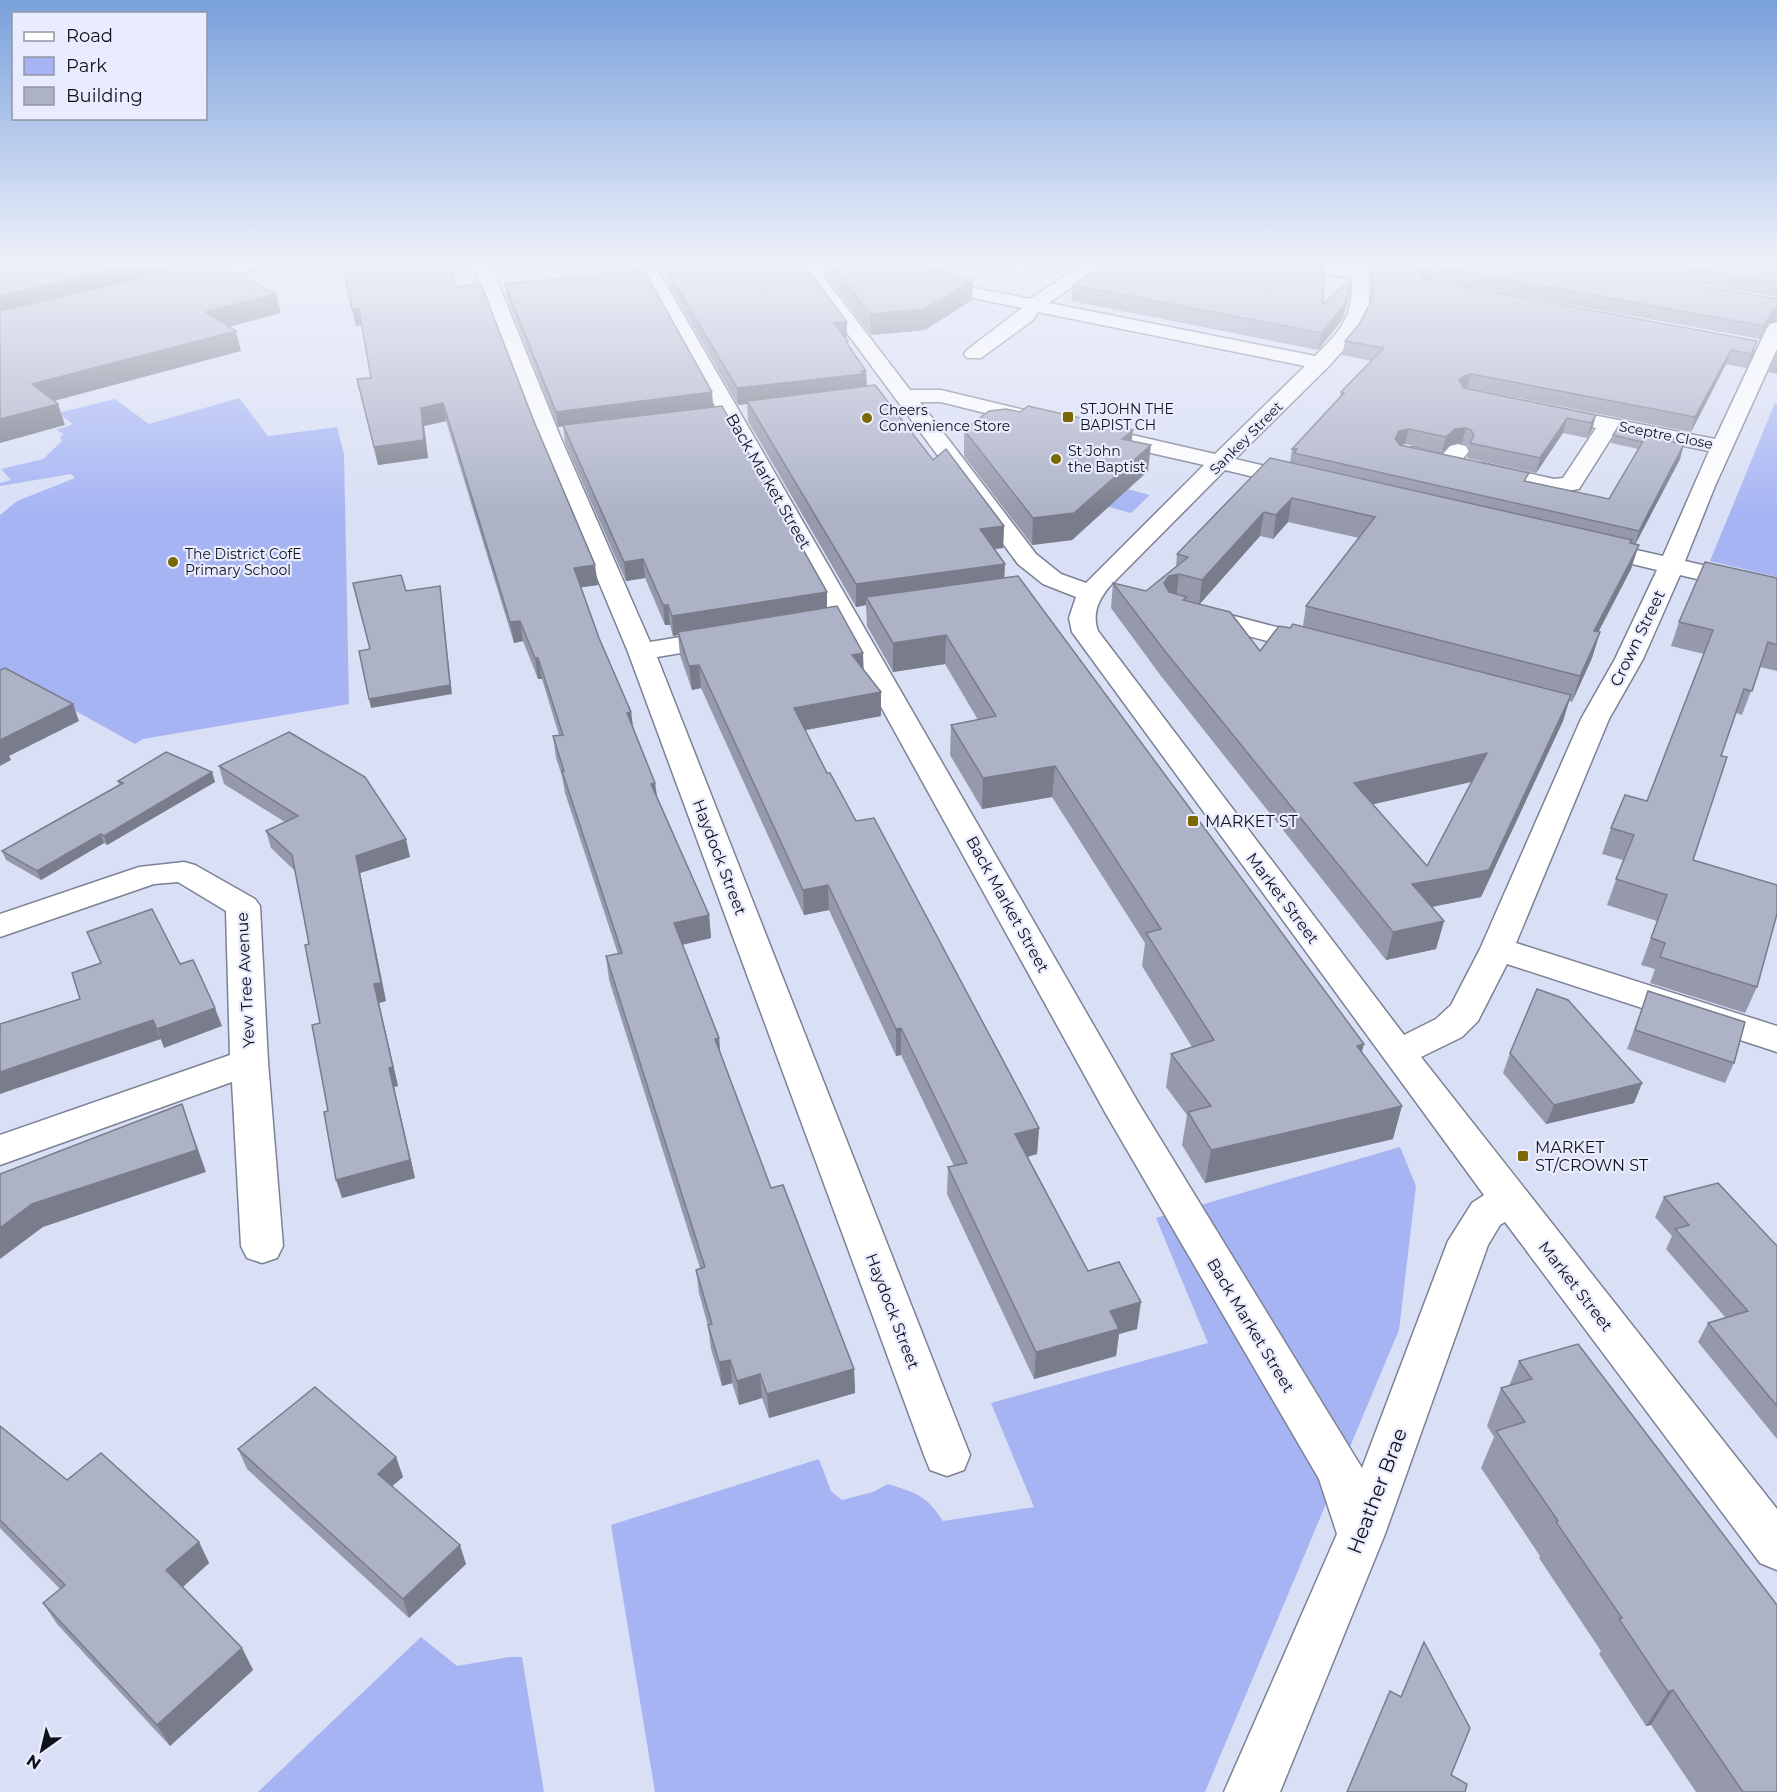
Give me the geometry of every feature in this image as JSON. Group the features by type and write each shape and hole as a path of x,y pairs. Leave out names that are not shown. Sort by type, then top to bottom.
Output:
{"street":[{"name":"Haydock Street","path":"522,347 560,435 947,1455"},
{"name":"Back Market Street","path":"692,347 848,618 1125,1114 1340,1472 1361,1534"},
{"path":"867,347 1027,559 1043,574 1071,588 1090,594"},
{"path":"974,354 984,347"},
{"path":"1240,347 1321,363"},
{"name":"Sankey Street","path":"1090,594 1336,347"},
{"name":"Crown Street","path":"1398,1053 1449,1028 1465,1012 1497,948 1585,717 1629,659 1765,347"},
{"path":"878,395 941,396 1065,426"},
{"name":"Sceptre Close","path":"1527,408 1722,447"},
{"name":"Sceptre Close","path":"1405,453 1453,457 1554,486 1565,485 1571,484 1609,424"},
{"path":"1086,431 1327,487"},
{"path":"1570,543 1777,590"},
{"name":"Market Street","path":"1090,594 1081,615 1084,632 1509,1199 1770,1525"},
{"path":"1176,609 1336,651"},
{"path":"641,652 744,635"},
{"name":"Yew Tree Avenue","path":"0,926 150,874 184,872 243,906 249,1062 262,1246"},
{"path":"1497,948 1762,1035"},
{"name":"Yew Tree Avenue","path":"0,1150 249,1062"},
{"name":"Heather Brae","path":"1252,1792 1361,1534 1468,1241 1486,1214 1509,1199"}],"green space":[{"name":"The District CofE Primary School","path":"239,398 268,436 337,427 344,454 349,704 143,739 135,744 0,669 0,515 17,501 75,478 71,474 0,486 0,483 11,480 1,469 43,459 62,441 60,437 64,434 56,430 73,424 58,413 115,399 149,424"},
{"path":"1775,403 1777,404 1777,577 1710,561"},
{"path":"1096,481 1150,495 1131,513 1022,483"},
{"path":"1400,1147 1416,1186 1399,1330 1205,1792 655,1792 611,1525 819,1459 831,1491 842,1500 873,1492 888,1484 907,1490 926,1500 943,1521 1034,1507 991,1403 1208,1343 1156,1218"},
{"path":"421,1637 457,1666 522,1657 544,1792 258,1792"}],"building":[{"path":"0,347 176,347 32,384 58,404 0,419"},
{"path":"366,347 505,347 595,565 574,568 599,638 631,712 627,713 655,783 651,784 709,915 674,923 719,1038 715,1039 771,1188 783,1185 854,1369 767,1394 760,1374 737,1381 730,1360 719,1362 708,1325 712,1324 696,1270 705,1267 606,956 622,953 562,771 564,771 553,736 563,735 538,658 535,658 520,621 510,622 443,403 421,408 424,440 374,447 357,379 371,378"},
{"path":"530,347 687,347 712,392 556,412"},
{"path":"712,347 849,347 866,371 861,371 863,374 737,388"},
{"path":"1376,347 1754,347 1751,354 1731,350 1695,417 1471,374 1459,380 1464,388 1596,415 1591,423 1567,418 1540,458 1470,443 1474,435 1466,428 1455,429 1446,437 1409,429 1399,431 1395,439 1400,445 1529,473 1524,481 1609,499 1646,436 1684,444 1639,531 1294,453 1297,449 1292,449 1344,393 1341,392 1384,348"},
{"path":"875,385 933,460 946,449 1004,526 980,529 1005,564 856,584 747,401"},
{"path":"722,406 827,592 672,616 668,605 663,605 643,559 624,562 563,425"},
{"path":"1028,406 1133,430 1122,439 1151,445 1074,513 1033,518 964,430 989,411 1006,409 1020,412"},
{"path":"1618,427 1683,440 1681,444 1646,436 1642,442 1613,435"},
{"path":"1270,458 1632,540 1630,543 1639,545 1594,631 1600,632 1580,676 1306,606 1375,517 1292,498 1276,515 1264,512 1202,580 1179,574 1169,576 1164,583 1169,592 1187,597 1183,600 1230,612 1260,651 1279,626 1290,628 1293,624 1571,695 1489,870 1412,884 1444,921 1393,932 1164,650 1113,583 1146,591 1188,557 1177,554","holes":["1487,753 1427,866 1354,783"]},
{"path":"1705,562 1777,578 1777,645 1768,642 1752,691 1744,689 1721,756 1727,757 1693,860 1777,885 1777,914 1757,987 1660,957 1665,943 1651,938 1667,895 1616,879 1634,835 1611,828 1625,795 1647,801 1713,630 1679,622"},
{"path":"401,575 406,591 440,586 450,685 369,699 359,651 370,649 353,583"},
{"path":"1018,576 1364,1044 1357,1046 1402,1106 1211,1150 1188,1112 1211,1106 1171,1054 1214,1040 1146,933 1161,929 1055,766 983,778 951,725 996,716 946,635 893,643 866,597"},
{"path":"837,606 863,653 852,655 881,692 794,708 827,773 830,773 856,821 874,818 1039,1128 1015,1134 1088,1271 1119,1262 1141,1302 1110,1311 1119,1329 1036,1352 948,1167 967,1163 901,1028 896,1029 828,885 803,890 699,665 689,666 678,632"},
{"path":"5,668 73,704 0,740 0,670"},
{"path":"289,732 365,777 406,839 356,856 381,983 374,984 393,1067 389,1068 410,1160 336,1180 324,1112 328,1111 312,1025 320,1023 305,945 309,944 292,855 266,831 298,816 219,766"},
{"path":"166,752 212,772 104,836 101,834 37,871 2,851 123,783 118,781"},
{"path":"152,909 180,964 193,960 215,1008 157,1029 153,1020 0,1072 0,1024 80,999 72,973 101,963 87,932"},
{"path":"1537,989 1568,1000 1642,1083 1554,1105 1510,1053"},
{"path":"1648,991 1745,1022 1734,1063 1635,1030"},
{"path":"182,1104 197,1150 32,1204 0,1228 0,1174"},
{"path":"1718,1183 1777,1246 1777,1406 1708,1323 1748,1311 1675,1229 1689,1225 1664,1197"},
{"path":"1578,1344 1777,1605 1777,1792 1743,1792 1673,1690 1668,1692 1619,1619 1622,1618 1496,1431 1525,1422 1501,1388 1532,1379 1519,1361"},
{"path":"315,1387 396,1457 378,1474 460,1545 403,1599 238,1449"},
{"path":"0,1426 67,1480 101,1453 199,1542 166,1570 242,1648 157,1725 43,1603 65,1585 0,1520"},
{"path":"1424,1642 1470,1728 1451,1775 1467,1784 1465,1792 1347,1792 1390,1691 1401,1697"}],"place":[{"name":"ST.JOHN THE BAPIST CH","path":"1068,417"},
{"name":"Cheers Convenience Store","path":"867,418"},
{"name":"St John the Baptist","path":"1056,459"},
{"name":"The District CofE Primary School","path":"173,562"},
{"name":"MARKET ST","path":"1193,821"},
{"name":"MARKET ST/CROWN ST","path":"1523,1156"}]}
